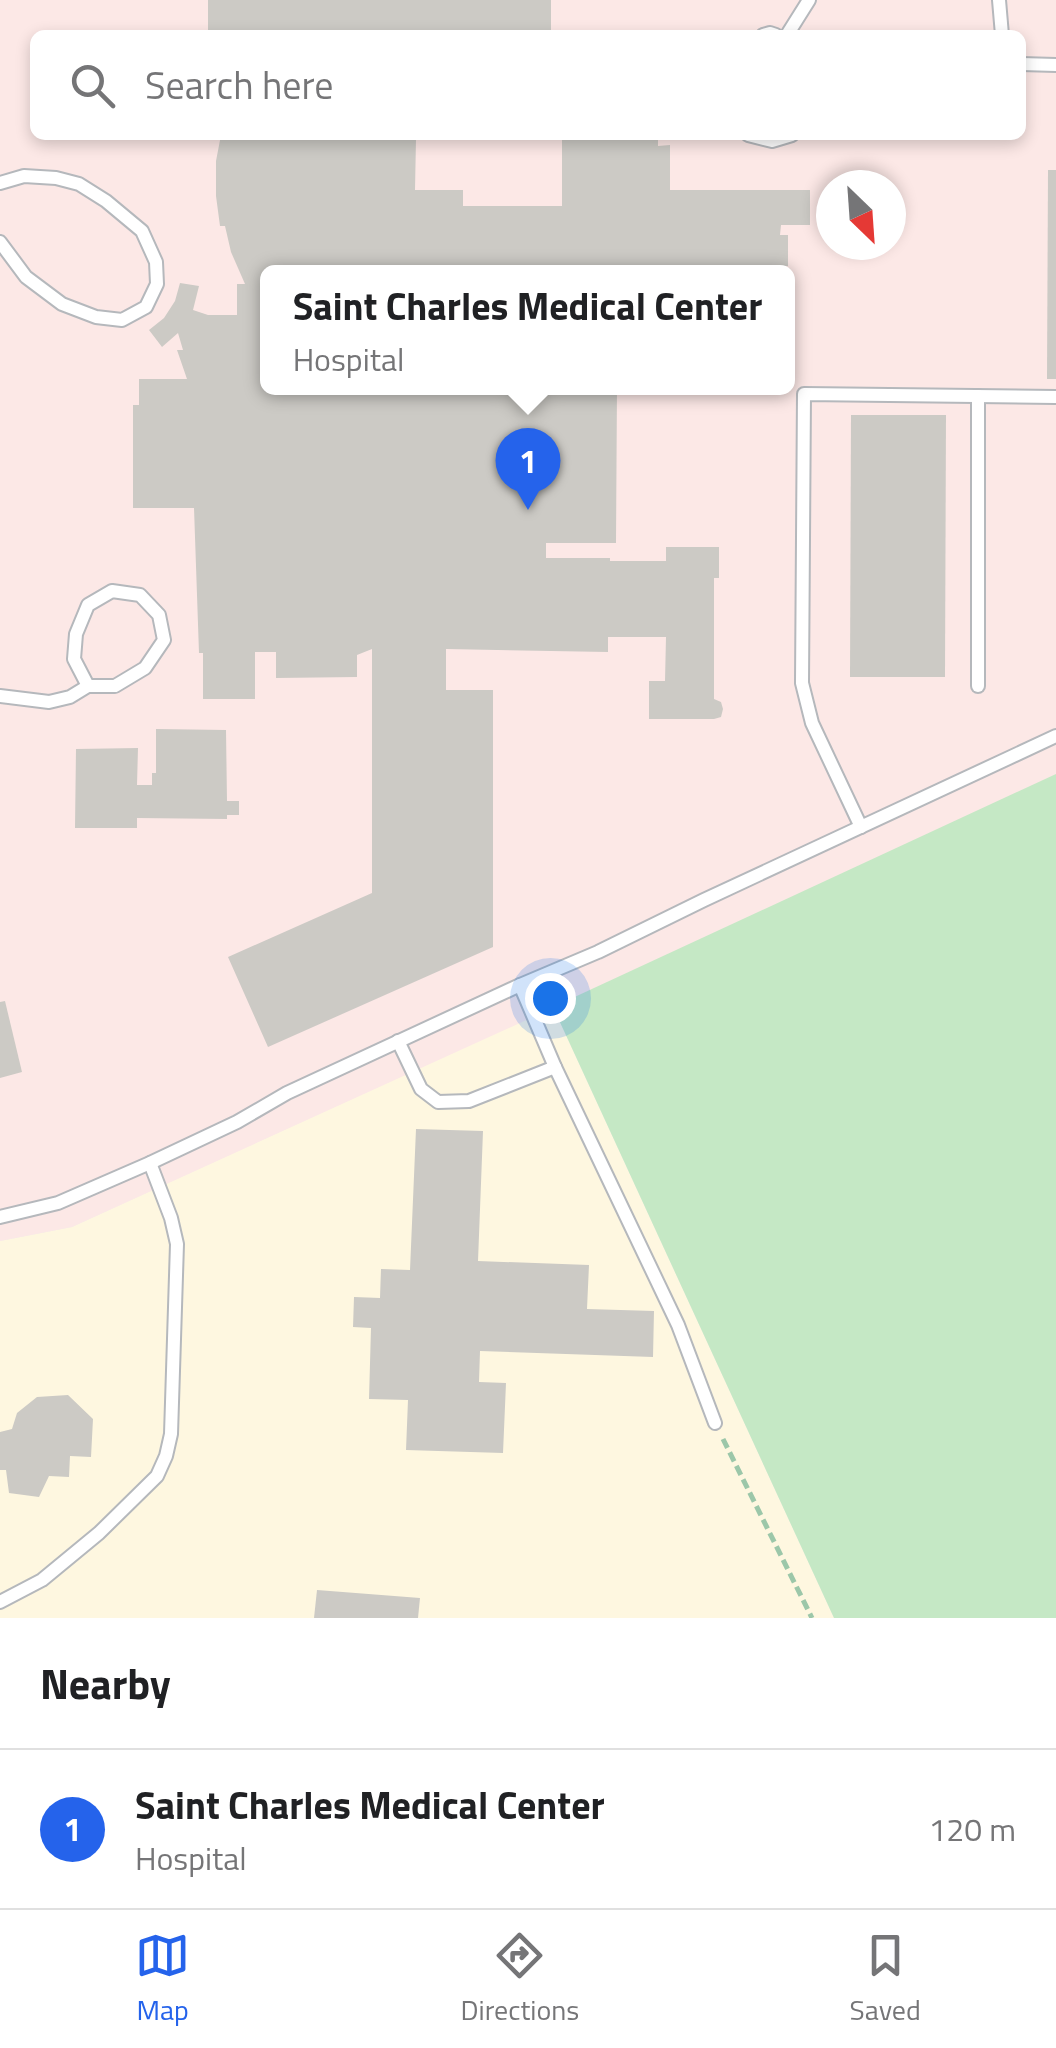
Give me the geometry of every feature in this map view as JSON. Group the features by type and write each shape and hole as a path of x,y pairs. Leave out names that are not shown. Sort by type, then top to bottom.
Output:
{"lane":[{"path":"790,30 809,0"},
{"path":"1000,0 1002,30"},
{"path":"1026,64 1056,64"},
{"path":"0,183 24,176 56,178 79,184 106,201 142,230 156,262 157,284 146,307 122,320 96,318 62,304 26,277 0,242"},
{"path":"861,827 812,724 802,683 804,394 1056,397"},
{"path":"978,396 978,686"},
{"path":"0,696 50,702 70,697 88,686 115,686 145,668 164,640 159,616 140,595 112,591 88,605 76,634 74,660 88,686"},
{"path":"0,1216 58,1204 150,1163 237,1122 287,1092 598,952 1056,736"},
{"path":"520,985 678,1326 715,1423"},
{"path":"398,1041 421,1088 438,1102 469,1100 555,1067"},
{"path":"0,1602 42,1580 99,1533 157,1476 166,1456 177,1244 172,1218 150,1163"}],"path":[{"path":"715,1423 812,1618"}],"shaded area":[{"path":"0,0 1056,0 1056,775 72,1227 0,1241"},
{"path":"553,1007 834,1618 0,1618 0,1241 72,1227"}],"green space":[{"path":"1056,774 1056,1618 834,1618 553,1007"}],"building":[{"path":"208,0 551,0 551,30 208,30"},
{"path":"220,140 416,140 415,190 463,190 463,206 562,206 562,140 658,140 658,146 670,145 670,190 810,190 810,225 781,225 780,235 788,235 788,265 260,265 260,395 617,395 616,543 546,543 546,558 666,561 666,547 719,547 719,578 714,578 714,699 721,702 723,709 721,717 714,719 649,719 649,681 665,681 666,637 608,637 608,652 446,649 446,690 493,690 493,947 268,1047 228,957 372,893 372,649 357,655 357,677 276,678 276,652 255,652 255,699 203,699 194,508 133,508 133,405 139,405 139,379 187,379 177,350 183,350 178,333 162,347 149,330 164,318 180,283 199,286 193,310 208,315 237,315 237,284 245,284 225,226 220,226 216,161"},
{"path":"1048,170 1056,170 1056,379 1047,379"},
{"path":"851,415 946,415 945,677 850,677"},
{"path":"156,729 226,730 227,801 239,801 239,815 227,815 227,819 137,818 137,828 75,828 76,749 138,748 137,785 152,785 152,773 156,773"},
{"path":"5,1001 22,1072 0,1078 0,1002"},
{"path":"416,1129 483,1131 478,1261 589,1265 587,1309 654,1311 653,1357 480,1351 479,1382 506,1383 503,1453 406,1450 408,1400 369,1399 371,1328 353,1327 354,1297 380,1298 381,1269 410,1270"},
{"path":"68,1395 93,1419 91,1457 70,1456 69,1477 49,1476 39,1497 9,1493 6,1470 0,1470 0,1432 12,1429 17,1413 37,1397"},
{"path":"317,1590 420,1598 418,1618 314,1618"}],"place":[{"name":"Saint Charles Medical Center","path":"528,510"}]}
